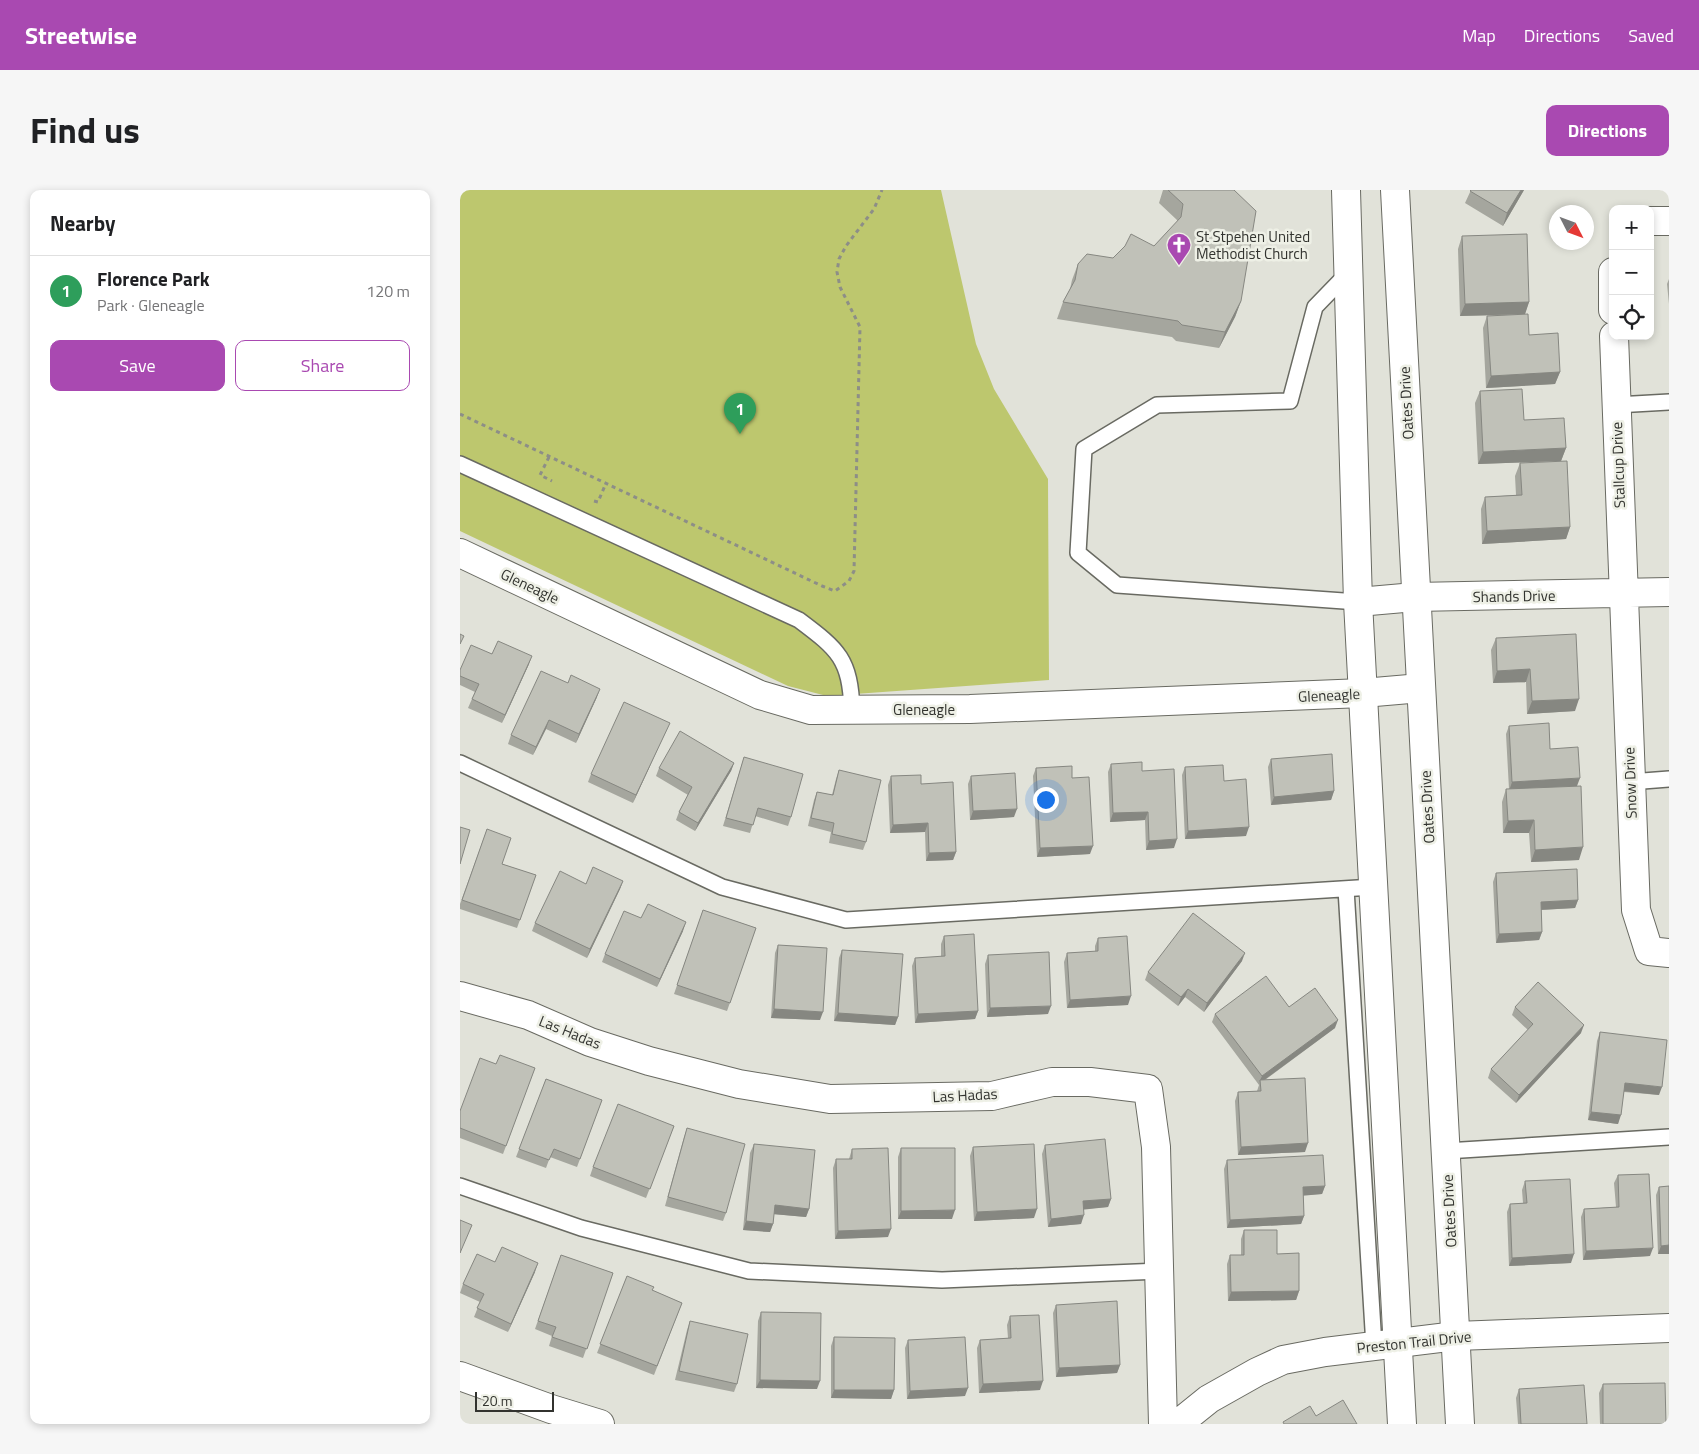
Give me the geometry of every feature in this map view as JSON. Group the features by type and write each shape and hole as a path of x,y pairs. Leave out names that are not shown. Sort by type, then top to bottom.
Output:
{"street":[{"path":"1346,190 1358,602 1373,887 1386,1345 1402,1424"},
{"name":"Oates Drive","path":"1395,190 1460,1424"},
{"path":"1654,221 1669,220"},
{"name":"Stallcup Drive","path":"1614,340 1622,594"},
{"name":"Gleneagle","path":"460,553 760,695 812,710 1064,707 1363,693 1421,688"},
{"name":"Shands Drive","path":"1358,602 1415,598 1669,592"},
{"name":"Snow Drive","path":"1622,594 1636,910 1649,951 1669,953"},
{"name":"Las Hadas","path":"460,996 528,1015 590,1042 649,1061 739,1084 830,1099 992,1096 1052,1082 1090,1082 1148,1089 1156,1147 1163,1424"},
{"name":"Preston Trail Drive","path":"1178,1424 1209,1399 1282,1360 1325,1352 1456,1336 1669,1328"},
{"path":"460,1376 550,1409 600,1424"}],"lane":[{"path":"1348,273 1316,307 1290,401 1157,405 1084,449 1078,553 1117,585 1358,602"},
{"path":"1616,405 1669,402"},
{"path":"460,464 799,620 826,640 841,657 851,680 852,710"},
{"path":"460,762 722,887 846,920 1373,887"},
{"path":"1630,782 1669,779"},
{"path":"1346,889 1386,1345"},
{"path":"1446,1152 1669,1136"},
{"path":"460,1186 581,1228 749,1271 942,1280 1160,1271"}],"path":[{"path":"460,414 835,591 849,580 854,571 856,552 860,327 840,287 837,272 839,259 846,246 874,209 882,190"},
{"path":"549,457 540,475 557,483"},
{"path":"589,498 598,502 606,484"}],"green space":[{"path":"460,190 941,190 976,344 994,389 1048,479 1049,680 827,696 788,686 460,531"}],"building":[{"name":"St Stpehen United Methodist Church","path":"1168,190 1234,190 1256,211 1241,301 1225,332 1182,325 1178,321 1063,302 1075,280 1078,264 1087,254 1113,258 1125,246 1131,234 1154,246 1181,217 1183,204"},
{"path":"1471,190 1521,190 1507,213"},
{"path":"1527,234 1529,302 1465,304 1462,236"},
{"path":"1528,314 1529,335 1558,333 1560,372 1491,376 1487,316"},
{"path":"1522,389 1524,420 1564,418 1566,448 1483,452 1480,391"},
{"path":"1567,461 1570,527 1487,531 1485,497 1522,495 1520,463"},
{"path":"460,634 464,636 460,644"},
{"path":"1576,634 1579,699 1532,701 1530,669 1497,671 1496,638"},
{"path":"498,641 532,656 505,715 472,699 479,684 460,676 460,670 471,645 492,654"},
{"path":"541,671 568,683 571,675 600,689 579,734 549,720 536,747 511,735"},
{"path":"624,702 670,723 636,795 591,774"},
{"path":"1549,723 1550,749 1578,747 1580,778 1512,782 1509,726"},
{"path":"680,731 734,763 698,823 679,812 692,787 659,768"},
{"path":"1332,754 1334,791 1274,797 1271,759"},
{"path":"744,757 803,774 791,817 758,808 753,825 726,818"},
{"path":"1142,762 1142,771 1174,769 1177,839 1149,841 1148,812 1113,813 1111,764"},
{"path":"1223,765 1224,781 1246,779 1249,827 1188,831 1185,767"},
{"path":"1072,766 1072,778 1089,777 1093,846 1040,848 1036,768"},
{"path":"839,770 881,780 866,842 832,834 834,823 811,818 817,792 833,795"},
{"path":"1015,773 1017,809 973,811 971,776"},
{"path":"921,775 921,784 953,782 956,852 929,853 928,823 893,825 891,776"},
{"path":"1581,786 1583,847 1535,850 1534,820 1508,821 1506,789"},
{"path":"460,827 470,830 460,864"},
{"path":"487,829 511,838 502,864 536,875 520,920 462,900"},
{"path":"593,867 623,881 590,949 535,923 560,871 586,884"},
{"path":"1577,869 1578,900 1541,902 1542,932 1499,934 1496,873"},
{"path":"648,904 686,922 660,979 605,954 624,911 641,918"},
{"path":"703,910 756,928 730,1003 677,985"},
{"path":"1193,913 1245,953 1207,1003 1188,989 1181,997 1148,972"},
{"path":"974,934 978,1011 918,1014 915,958 945,956 944,936"},
{"path":"1127,936 1131,996 1070,1000 1067,953 1098,951 1098,938"},
{"path":"778,945 827,948 823,1012 774,1009"},
{"path":"842,950 903,954 898,1017 838,1013"},
{"path":"1049,952 1051,1006 990,1008 988,955"},
{"path":"1266,976 1289,1007 1315,988 1338,1020 1262,1076 1215,1014"},
{"path":"1538,982 1584,1025 1519,1095 1491,1069 1533,1024 1515,1007"},
{"path":"1600,1032 1667,1040 1662,1087 1625,1083 1621,1115 1591,1112"},
{"path":"500,1055 535,1068 506,1146 460,1128 460,1111 480,1058 496,1064"},
{"path":"1305,1078 1308,1143 1241,1147 1238,1092 1261,1091 1260,1080"},
{"path":"546,1079 602,1100 580,1159 554,1149 549,1160 519,1149"},
{"path":"618,1104 674,1126 650,1189 593,1167"},
{"path":"687,1128 745,1144 726,1213 668,1197"},
{"path":"1105,1139 1111,1199 1083,1201 1084,1215 1051,1219 1045,1145"},
{"path":"754,1144 815,1150 809,1209 775,1205 773,1224 746,1221"},
{"path":"1034,1144 1037,1209 977,1212 973,1147"},
{"path":"888,1148 891,1229 838,1231 836,1159 852,1159 852,1149"},
{"path":"901,1148 955,1148 955,1210 901,1211"},
{"path":"1323,1155 1325,1186 1303,1187 1304,1216 1230,1220 1227,1160"},
{"path":"1649,1174 1653,1248 1586,1251 1584,1209 1619,1207 1618,1175"},
{"path":"1570,1179 1574,1254 1512,1258 1510,1204 1527,1203 1525,1181"},
{"path":"1669,1186 1669,1245 1661,1246 1659,1187"},
{"path":"460,1220 472,1225 460,1253"},
{"path":"1244,1230 1277,1230 1277,1254 1299,1253 1299,1291 1231,1292 1230,1255 1244,1255"},
{"path":"502,1247 538,1263 511,1324 477,1308 484,1294 463,1284 477,1254 495,1262"},
{"path":"561,1255 613,1273 587,1349 552,1337 556,1327 538,1321"},
{"path":"627,1276 654,1287 652,1290 682,1303 657,1366 600,1344"},
{"path":"1117,1301 1120,1365 1059,1368 1056,1305"},
{"path":"761,1312 821,1313 820,1381 760,1380"},
{"path":"1039,1315 1043,1381 983,1384 980,1340 1011,1338 1010,1316"},
{"path":"690,1321 748,1334 737,1384 679,1371"},
{"path":"834,1337 895,1338 894,1390 834,1390"},
{"path":"965,1337 968,1388 910,1391 908,1340"},
{"path":"1665,1383 1666,1424 1603,1424 1603,1384"},
{"path":"1584,1385 1587,1424 1521,1424 1519,1389"},
{"path":"1343,1400 1357,1424 1284,1424 1283,1422 1310,1406 1316,1416"}],"place":[{"name":"St Stpehen United Methodist Church","path":"1179,266"},
{"name":"Florence Park","path":"740,434"}]}
